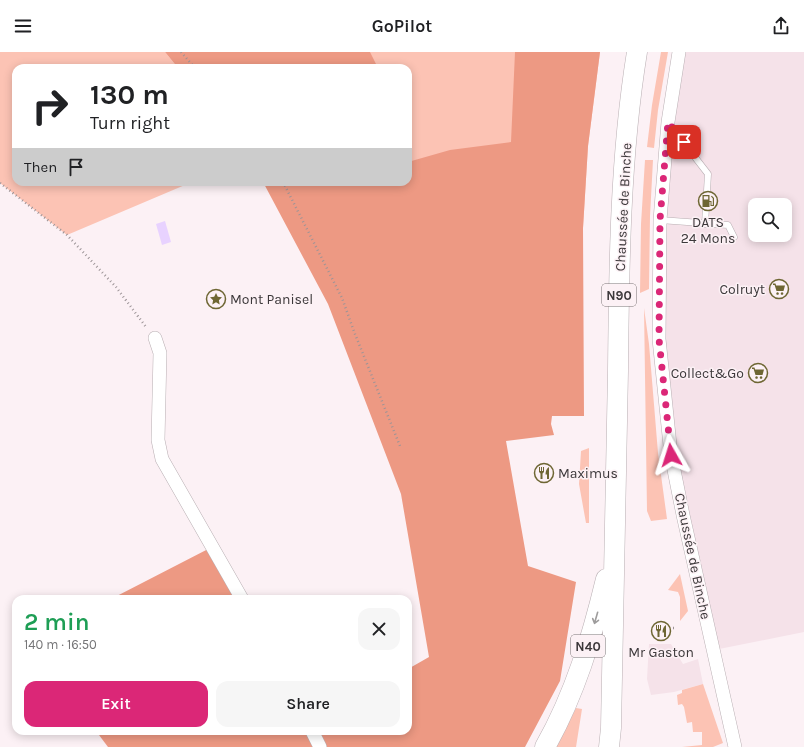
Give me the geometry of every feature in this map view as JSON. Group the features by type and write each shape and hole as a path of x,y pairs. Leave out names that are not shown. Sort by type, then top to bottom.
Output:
{"main road":[{"name":"Chaussée de Binche","path":"609,747 611,728 616,540 619,258 627,132 637,52"},
{"name":"N40","path":"545,747 560,719 581,666 598,615 616,540"}],"street":[{"name":"Chaussée de Binche","path":"679,52 668,122 660,220 659,339 671,455 735,747"},
{"path":"155,338 160,353 158,440 162,459 240,595"},
{"path":"314,735 320,747"}],"lane":[{"path":"668,122 708,174 705,224"},
{"path":"660,220 728,226 734,237"}],"path":[{"path":"181,52 191,64"},
{"path":"0,183 67,236 116,287 155,338"},
{"path":"285,186 342,298 400,446"},
{"path":"669,628 674,628 674,631"}],"shaded area":[{"path":"0,52 165,52 175,64 12,64 12,186 183,186 67,235 0,183"},
{"path":"165,52 370,52 376,64 175,64"},
{"path":"313,52 600,52 588,146 583,228 412,181 412,64 322,64"},
{"path":"515,52 600,52 588,146 583,228 584,416 552,416 551,424 554,435 506,441 528,566 576,582 560,681 525,747 108,747 99,735 412,735 412,667 429,657 401,494 328,304 265,186 412,186 412,161 450,150 511,142"},
{"path":"661,52 668,52 658,110 654,148 647,147"},
{"path":"679,52 804,52 804,632 714,650 695,568 659,339 668,122"},
{"path":"645,160 653,160 650,216 649,289 640,293 641,224"},
{"path":"165,221 171,242 162,245 156,224"},
{"path":"644,308 649,344 658,453 667,519 651,521 647,511"},
{"path":"589,448 589,523 586,523 579,484 581,451"},
{"path":"212,547 240,595 119,595"},
{"path":"680,574 688,611 680,621 680,597 678,592 668,590"},
{"path":"649,644 671,644 683,664 698,659 703,684 674,692 651,695 647,679"},
{"path":"703,684 723,743 713,747 682,747 702,745 702,732 693,732 692,722 687,723 684,707 682,704 678,705 677,695 682,693 682,690"},
{"path":"576,708 582,709 576,747 556,747"}],"place":[{"name":"DATS 24 Mons","path":"708,201"},
{"name":"Colruyt","path":"779,289"},
{"name":"Mont Panisel","path":"216,299"},
{"name":"Collect&Go","path":"758,373"},
{"name":"Maximus","path":"544,473"},
{"name":"Mr Gaston","path":"661,631"}],"route":[{"path":"671,455 659,339 660,220 668,122 684,142"}]}
